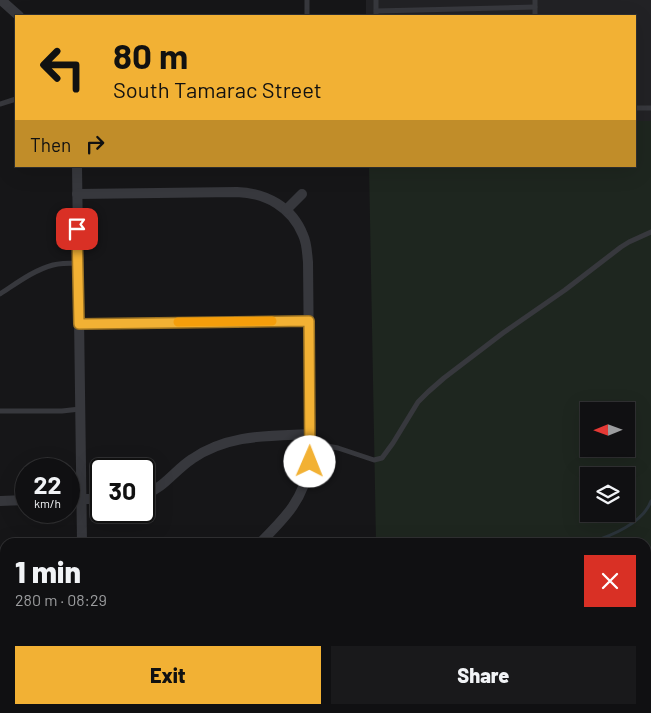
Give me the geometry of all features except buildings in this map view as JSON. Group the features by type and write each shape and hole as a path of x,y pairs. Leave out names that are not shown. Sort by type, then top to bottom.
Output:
{"street":[{"path":"1,0 18,15"},
{"path":"77,167 82,538"},
{"path":"77,194 246,192 269,198 286,210 299,226 306,243 308,262 310,462 304,488 298,499 283,520 265,538"},
{"path":"286,210 302,194"},
{"path":"79,324 309,321"},
{"path":"155,490 193,458 220,444 250,437 310,434"},
{"path":"82,499 90,499"},
{"path":"0,500 15,500"}],"lane":[{"path":"307,0 307,15"},
{"path":"376,0 376,14 535,7"},
{"path":"535,0 535,15"},
{"path":"0,104 15,99"},
{"path":"636,108 651,108"},
{"path":"310,446 338,448 374,460 382,458 418,402 444,378 621,247 651,232"},
{"path":"0,294 41,269 58,264 78,263"},
{"path":"0,411 62,411 80,409"}],"shaded area":[{"path":"366,0 651,0 651,121 636,121 636,15 366,15"},
{"path":"636,121 651,121 651,538 376,538 369,167 636,167"}],"waterway":[{"path":"602,538 626,528 634,522 647,509 651,501"}],"slow traffic":[{"path":"178,322 272,321"}],"route":[{"path":"77,229 79,324 309,321 310,462"}]}
